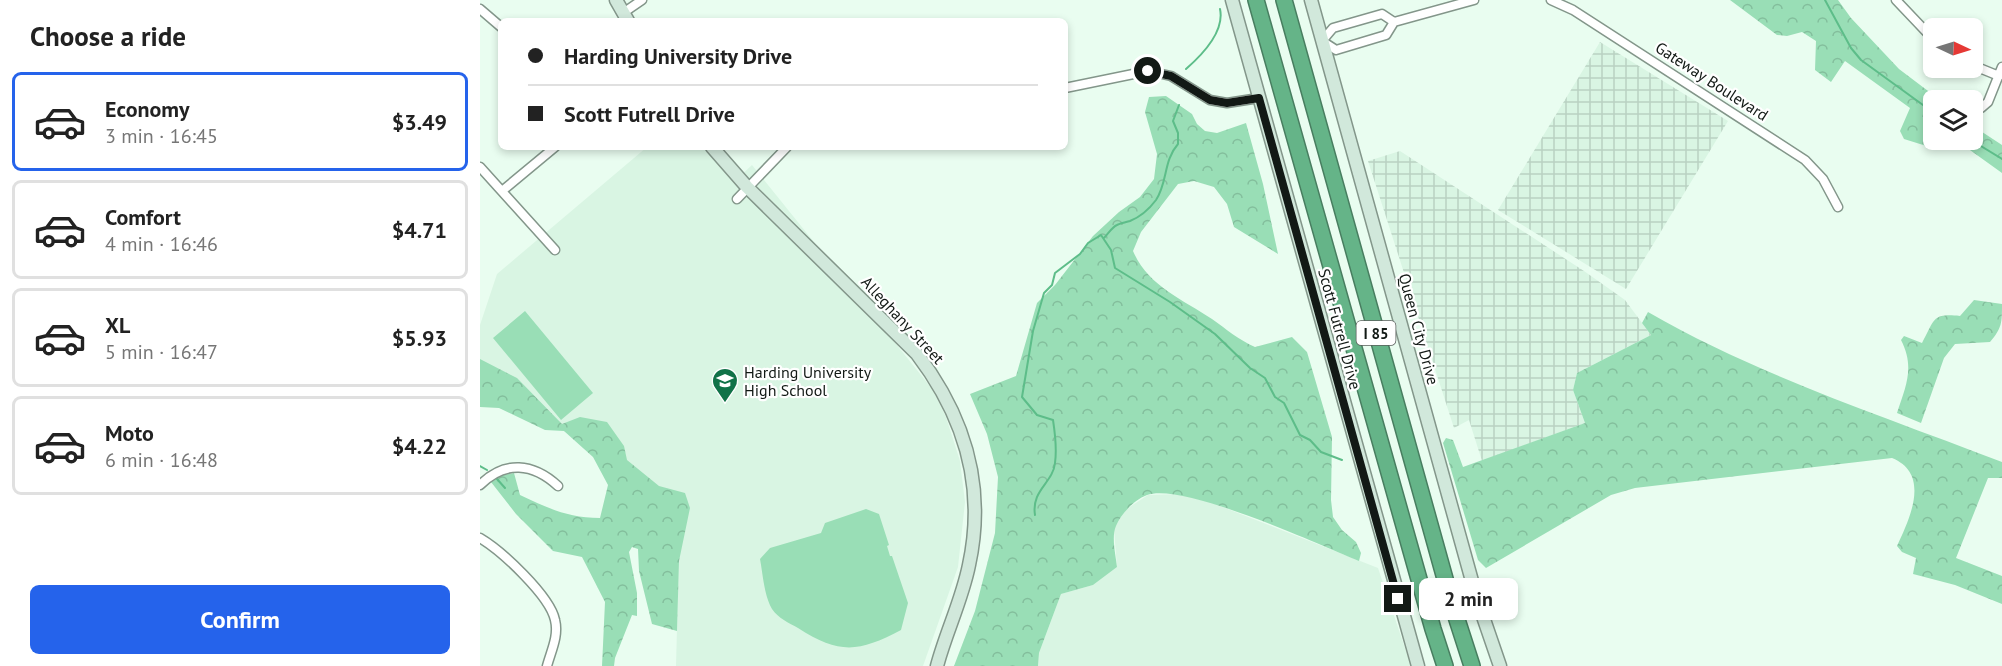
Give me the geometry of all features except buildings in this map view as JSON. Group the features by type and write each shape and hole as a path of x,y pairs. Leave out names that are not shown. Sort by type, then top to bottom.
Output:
{"highway":[{"name":"I 85","path":"1256,0 1445,666"},
{"name":"I 85","path":"1284,0 1452,604 1472,666"},
{"path":"1433,629 1440,666"}],"street":[{"path":"616,0 626,17 642,0"},
{"name":"Scott Futrell Drive","path":"1232,0 1418,666"},
{"name":"Queen City Drive","path":"1311,0 1475,591 1500,666"},
{"path":"1394,22 1382,14 1333,28 1323,41 1336,51 1386,35 1394,22 1474,0"},
{"name":"Gateway Boulevard","path":"1551,0 1573,10 1805,160 1823,179 1838,207"},
{"path":"1896,0 1923,28"},
{"path":"480,9 498,24"},
{"path":"1983,67 2000,71 1988,102 1983,106"},
{"path":"1068,87 1148,71 1171,76 1210,100 1227,103 1259,98"},
{"path":"502,191 551,150"},
{"name":"Alleghany Street","path":"715,150 747,187 917,354 944,393 957,420 968,454 973,483 974,538 964,584 937,666"},
{"path":"737,198 784,150"},
{"path":"480,167 555,250"},
{"path":"480,486 496,473 516,467 544,474 558,486"},
{"path":"480,538 496,549 550,606 555,620 556,635 547,666"}],"shaded area":[{"path":"1600,42 1728,121 1626,289 1498,210"},
{"name":"Harding University High School","path":"643,150 714,150 738,178 752,165 933,390 946,417 960,461 965,502 958,567 923,666 676,666 680,515 618,459 480,388 480,325 497,274"},
{"path":"1400,151 1625,300 1651,335 1577,373 1573,390 1585,423 1482,461 1469,420 1454,428 1368,161"},
{"path":"1178,494 1210,502 1378,568 1411,666 1038,666 1039,653 1061,594 1093,585 1117,567 1114,529 1125,510 1148,495"}],"green space":[{"path":"1730,0 1838,0 1851,18 1899,69 1927,90 1923,90 1923,145 1904,139 1900,131 1910,108 1845,61 1831,82 1815,70 1816,41 1802,32 1787,36 1777,35"},
{"path":"1166,96 1192,114 1197,124 1205,131 1217,133 1246,123 1263,184 1278,254 1234,227 1227,204 1214,187 1194,181 1178,184 1141,232 1133,251 1147,274 1157,283 1244,341 1255,347 1292,337 1307,352 1332,437 1333,517 1342,530 1356,542 1361,553 1359,561 1220,506 1165,493 1147,495 1128,508 1116,526 1114,541 1117,567 1093,585 1061,594 1039,653 1038,666 954,666 975,611 995,533 998,477 987,434 970,394 1016,376 1037,303 1055,285 1093,236 1119,212 1140,197 1154,179 1157,154 1145,112 1149,97"},
{"path":"1983,133 2002,145 2002,173 1970,150 1983,150"},
{"path":"1974,300 2002,304 2001,321 1997,333 1990,342 1955,344 1944,358 1921,423 1897,413 1908,376 1908,359 1901,340 1904,336 1922,343 1935,320 1944,316 1960,316"},
{"path":"525,311 593,393 561,420 493,338"},
{"path":"1648,312 1733,356 1777,375 2002,462 2002,478 1988,478 1956,558 2002,576 2002,604 1955,585 1913,574 1916,558 1902,552 1897,546 1911,510 1914,485 1904,465 1892,458 1635,488 1611,495 1486,568 1478,560 1443,443 1446,438 1453,440 1463,467 1585,423 1573,390 1577,373 1651,335 1642,323"},
{"path":"480,359 517,378 562,424 580,417 607,422 624,446 627,460 659,486 685,493 690,508 679,561 677,631 652,624 639,571 638,549 632,547 629,552 637,593 637,616 632,615 614,666 602,666 605,602 582,557 553,551 516,514 491,482 499,476 514,473 520,495 549,508 589,518 600,518 608,485 593,457 564,431 545,430 499,408 480,407"},
{"path":"866,509 879,514 889,545 887,546 890,556 892,556 908,603 901,630 861,646 838,646 826,643 774,612 767,598 760,559 770,548 821,533 825,523"}],"waterway":[{"path":"1825,0 1851,48 1861,60 1923,105"},
{"path":"1186,69 1199,57 1216,34 1221,18 1220,9"},
{"path":"1104,238 1115,226 1130,221 1148,209 1160,193 1170,157 1178,144 1178,133 1173,121 1179,105"},
{"path":"1983,147 2002,159"},
{"path":"1035,515 1036,499 1053,470 1056,447 1053,420 1037,415 1022,397 1033,331 1044,293 1052,285 1055,273 1080,254 1088,243 1101,235 1111,250 1115,268 1170,302 1215,334 1250,368 1265,378 1275,397 1284,403 1300,435 1310,440 1321,452 1342,460"},
{"path":"480,466 487,470"},
{"path":"497,479 505,488"}],"place":[{"name":"Harding University High School","path":"725,404"}],"route":[{"path":"1148,71 1171,76 1200,96 1210,100 1227,103 1259,98 1398,599"}]}
